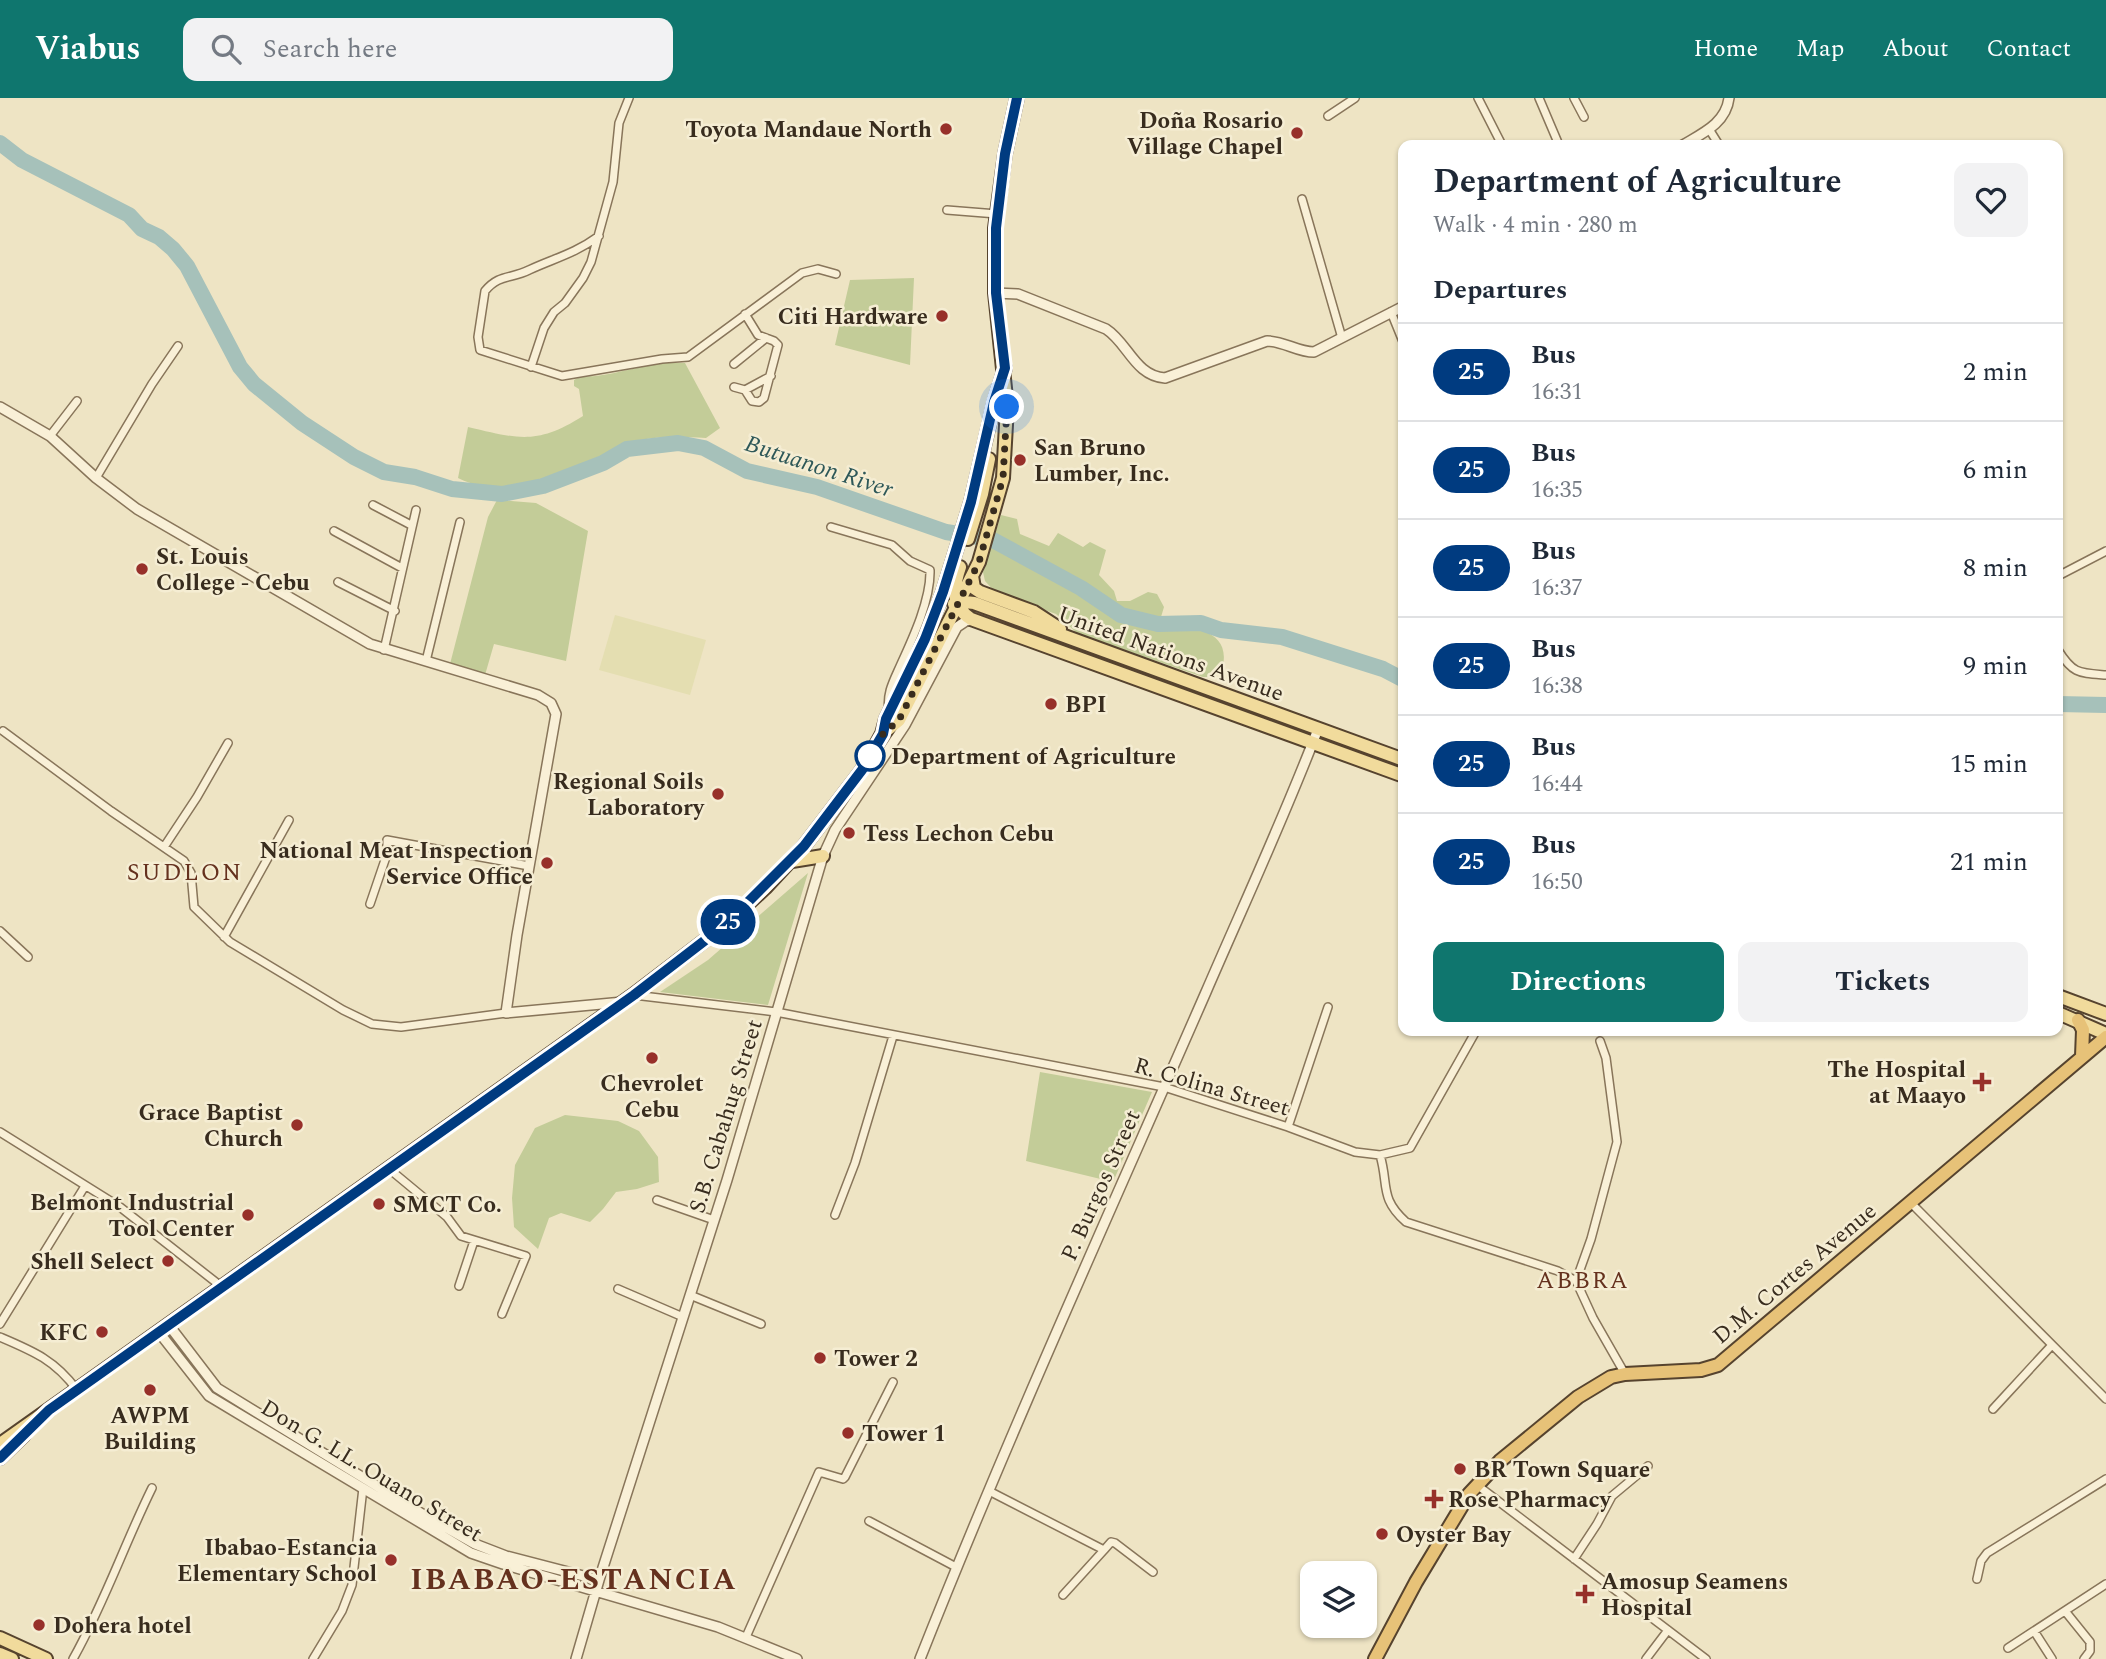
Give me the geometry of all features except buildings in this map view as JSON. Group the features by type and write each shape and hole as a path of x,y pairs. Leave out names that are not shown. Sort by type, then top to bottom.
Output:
{"highway":[{"path":"2078,1020 2083,1030 2082,1056"},
{"name":"D.M. Cortes Avenue","path":"1375,1659 1416,1582 1476,1484 1500,1461 1578,1397 1606,1379 1625,1374 1701,1370 1718,1364 2106,1035"},
{"path":"2082,1056 2106,1042"}],"main road":[{"path":"883,734 899,720 979,562 1003,478 1007,446 1005,368 996,293 997,214 1005,154 1017,98"},
{"path":"0,1444 629,998 725,925 792,861 855,782 883,734 889,712 959,555 989,455 994,402 1005,368"},
{"path":"959,555 955,586 957,603 962,612 975,620"},
{"path":"972,576 976,590 1034,612 1078,641"},
{"name":"United Nations Avenue","path":"957,603 971,602 1398,758"},
{"path":"930,625 943,611 957,603"},
{"name":"United Nations Avenue","path":"975,620 1398,774"},
{"path":"792,861 823,856"},
{"path":"2063,998 2106,1014"},
{"path":"2063,1015 2106,1035"},
{"path":"0,1436 49,1410"},
{"path":"0,1458 49,1410"},
{"path":"0,1638 46,1659"},
{"path":"0,1654 12,1659"}],"street":[{"path":"531,367 544,328 583,278 599,236 613,182 619,123 629,98"},
{"path":"1328,116 1356,98"},
{"path":"1479,98 1500,140"},
{"path":"1539,98 1557,140"},
{"path":"1574,98 1584,117"},
{"path":"1691,140 1723,118 1729,98"},
{"path":"1709,129 1716,140"},
{"path":"1302,199 1342,338"},
{"path":"947,210 997,214"},
{"path":"599,236 572,254 521,273 501,277 485,291 478,337 480,351 562,376 626,364 688,357 802,273 818,269 836,274"},
{"path":"996,293 1018,294 1105,329 1116,337 1146,372 1165,378 1267,341 1314,352 1398,309"},
{"path":"1391,313 1398,330"},
{"path":"734,387 744,390 752,401 759,402 767,391 778,345 758,335 745,314"},
{"path":"734,364 766,338"},
{"path":"96,478 178,346"},
{"path":"744,390 771,375"},
{"path":"50,436 77,401"},
{"path":"0,407 50,436 96,478 137,509 384,650 538,695 554,707 554,726 506,1013"},
{"path":"373,505 411,525"},
{"path":"384,650 416,510"},
{"path":"426,661 460,522"},
{"path":"831,527 892,545 910,561 930,570 930,580 917,628 888,694 889,712"},
{"path":"334,531 402,568"},
{"path":"2063,573 2106,551"},
{"path":"338,582 395,611"},
{"name":"S.B. Cabahug Street","path":"576,1659 714,1220 823,856 835,830 905,724 957,627 966,621 975,620"},
{"path":"2063,658 2079,673 2106,675"},
{"name":"P. Burgos Street","path":"920,1659 956,1567 1318,729"},
{"path":"3,731 184,861 191,873 194,907 224,937 343,1010 372,1024 401,1027 629,998"},
{"path":"164,847 228,743"},
{"path":"224,937 289,820"},
{"path":"370,904 387,854 387,840 529,866"},
{"path":"0,931 28,957"},
{"name":"R. Colina Street","path":"629,998 776,1012 1164,1087 1288,1127 1345,1150 1381,1155"},
{"path":"1288,1127 1328,1007"},
{"path":"835,1215 855,1163 893,1036"},
{"path":"1473,1036 1410,1148 1381,1155 1393,1211 1406,1222 1558,1271 1576,1281"},
{"path":"1600,1041 1606,1058 1617,1142 1591,1239 1576,1281 1581,1296 1625,1374"},
{"path":"0,1132 121,1207 222,1288"},
{"path":"388,1168 447,1217 461,1236 526,1256 502,1314"},
{"path":"0,1324 85,1186"},
{"path":"657,1200 714,1220"},
{"path":"1910,1202 2106,1399"},
{"path":"459,1286 474,1241"},
{"path":"618,1289 683,1317"},
{"path":"690,1295 761,1324"},
{"name":"Don G. LL. Ouano Street","path":"163,1327 216,1388 363,1488 505,1560 596,1592 747,1637 797,1659"},
{"path":"0,1337 36,1352 58,1367 77,1390"},
{"path":"1993,1409 2052,1345"},
{"path":"747,1637 819,1472 845,1478 893,1382"},
{"name":"Don G. LL. Ouano Street","path":"299,1444 402,1507"},
{"path":"1574,1559 1612,1496 1648,1466"},
{"path":"1977,1579 1981,1561 1987,1553 2106,1479"},
{"path":"1476,1484 1706,1659"},
{"path":"73,1659 101,1605 130,1533 152,1488"},
{"path":"313,1659 342,1611 352,1585 363,1488"},
{"path":"989,1491 1104,1550"},
{"path":"869,1521 956,1567"},
{"path":"1063,1595 1111,1542 1115,1542 1153,1572"},
{"name":"Don G. LL. Ouano Street","path":"505,1560 599,1580"},
{"path":"2008,1648 2106,1584"},
{"path":"2065,1611 2090,1642 2090,1651 2084,1659"},
{"path":"1646,1659 1668,1630"},
{"path":"2034,1631 2052,1659"}],"shaded area":[{"path":"615,615 706,640 690,695 599,670"}],"green space":[{"path":"914,278 910,365 835,345 850,280"},
{"path":"664,363 685,363 720,428 706,438 666,437 636,441 622,445 598,460 564,475 511,488 475,484 458,478 468,427 527,437 553,432 583,416 579,389 574,386 574,380"},
{"path":"497,500 536,503 588,531 566,661 494,644 485,675 450,664 488,517"},
{"path":"1001,515 1017,519 1020,534 1049,546 1058,533 1083,547 1090,542 1106,550 1099,575 1114,591 1117,601 1130,601 1148,592 1157,594 1164,607 1161,617 1165,623 1200,630 1217,640 1224,659 1221,673 1213,677 1203,677 1078,634 1056,614 996,593 985,581 983,572"},
{"path":"808,873 768,1005 660,992 708,960"},
{"path":"1040,1072 1152,1092 1113,1182 1026,1161"},
{"path":"565,1115 618,1121 639,1131 658,1157 659,1182 616,1192 590,1222 561,1213 549,1218 538,1249 514,1227 512,1198 515,1165 535,1128"}],"waterway":[{"name":"Butuanon River","path":"0,143 22,160 129,215 142,229 159,237 187,266 240,367 254,384 302,423 354,457 384,472 415,477 452,489 502,494 543,486 603,463 627,449 678,443 704,448 747,471 817,487 946,532 991,539 1081,588 1121,615 1158,624 1201,623 1221,630 1282,637 1383,669 1398,677"},
{"name":"Butuanon River","path":"2063,704 2106,705"}],"bus line":[{"name":"25","path":"0,1458 49,1410 634,995 725,925 792,861 840,802 883,734 886,719 925,639 943,592 971,502 994,402 1005,368 996,293 996,228 1005,154 1017,98"}],"place":[{"name":"Toyota Mandaue North","path":"946,129"},
{"name":"Doña Rosario Village Chapel","path":"1297,133"},
{"name":"Citi Hardware","path":"942,316"},
{"name":"San Bruno Lumber, Inc.","path":"1020,460"},
{"name":"St. Louis College - Cebu","path":"142,569"},
{"name":"BPI","path":"1051,704"},
{"name":"Department of Agriculture","path":"870,756"},
{"name":"Regional Soils Laboratory","path":"718,794"},
{"name":"Tess Lechon Cebu","path":"849,833"},
{"name":"National Meat Inspection Service Office","path":"547,863"},
{"name":"Chevrolet Cebu","path":"652,1058"},
{"name":"The Hospital at Maayo","path":"1982,1082"},
{"name":"Grace Baptist Church","path":"297,1125"},
{"name":"SMCT Co.","path":"379,1204"},
{"name":"Belmont Industrial Tool Center","path":"248,1215"},
{"name":"Shell Select","path":"168,1261"},
{"name":"KFC","path":"102,1332"},
{"name":"Tower 2","path":"820,1358"},
{"name":"AWPM Building","path":"150,1390"},
{"name":"Tower 1","path":"848,1433"},
{"name":"BR Town Square","path":"1460,1469"},
{"name":"Rose Pharmacy","path":"1434,1499"},
{"name":"Oyster Bay","path":"1382,1534"},
{"name":"Ibabao-Estancia Elementary School","path":"391,1560"},
{"name":"Amosup Seamens Hospital","path":"1585,1594"},
{"name":"Dohera hotel","path":"39,1625"}],"district":[{"name":"SUDLON","path":"185,872"},
{"name":"ABBRA","path":"1583,1280"},
{"name":"IBABAO-ESTANCIA","path":"574,1579"}],"route":[{"path":"870,756 883,734 899,720 979,562 1003,478 1007,446 1007,407"}]}
